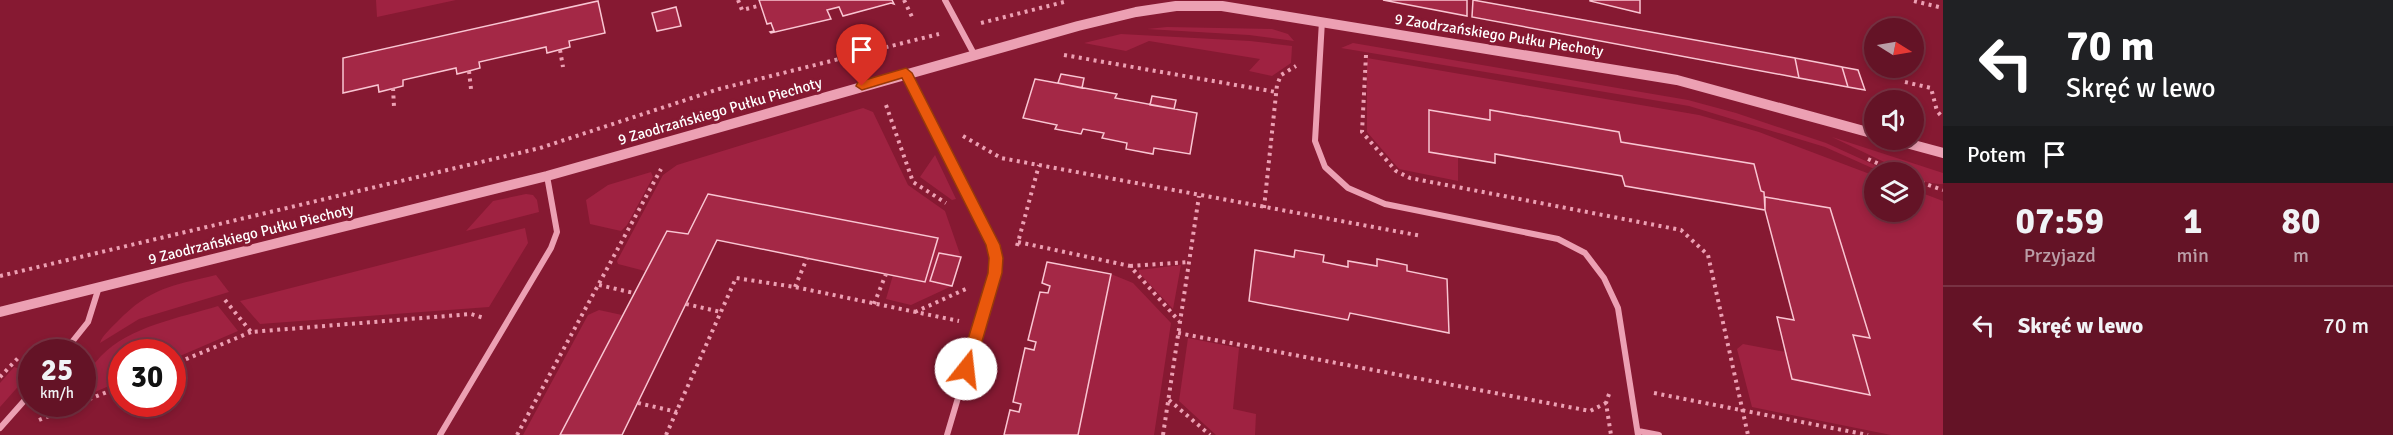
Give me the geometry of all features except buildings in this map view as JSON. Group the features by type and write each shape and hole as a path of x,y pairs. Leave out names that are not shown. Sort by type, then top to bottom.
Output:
{"street":[{"path":"945,0 974,54"},
{"name":"9 Zaodrzańskiego Pułku Piechoty","path":"0,312 547,176 974,54 1136,12 1176,6 1222,6 1677,80 1864,131"},
{"path":"1322,21 1315,141 1325,166 1348,188 1385,204 1558,239 1585,253 1604,278 1618,308 1638,433 1659,435"},
{"path":"906,73 993,245 996,258 995,273 947,435"},
{"path":"1924,148 1943,153"},
{"path":"440,435 551,248 557,232 547,176"},
{"path":"74,339 88,322 99,287"},
{"path":"0,428 18,408"}],"path":[{"path":"738,0 742,10 758,6"},
{"path":"904,0 914,19"},
{"path":"0,276 540,148 719,89 1073,0"},
{"path":"1914,1 1943,8"},
{"path":"560,50 563,67"},
{"path":"1063,55 1276,92"},
{"path":"1264,208 1276,92 1281,75 1298,64"},
{"path":"469,71 471,89"},
{"path":"1905,82 1931,88 1937,111 1943,118"},
{"path":"393,88 394,107"},
{"path":"886,104 913,182 955,208"},
{"path":"958,133 1001,158 1429,238"},
{"path":"517,435 664,163"},
{"path":"1924,183 1943,190"},
{"path":"1163,435 1199,196"},
{"path":"1018,242 1130,266 1189,262"},
{"path":"795,286 807,258"},
{"path":"1130,266 1180,322"},
{"path":"874,304 886,274"},
{"path":"666,435 736,278 795,286 979,325"},
{"path":"964,299 970,279"},
{"path":"599,285 634,293"},
{"path":"914,313 968,288"},
{"path":"225,300 251,332"},
{"path":"686,304 721,312"},
{"path":"958,321 961,310"},
{"path":"186,359 251,332 471,314 477,316"},
{"path":"1178,333 1590,411 1606,403"},
{"path":"0,377 18,358"},
{"path":"1611,435 1606,403 1611,388 1631,388 1868,435"},
{"path":"1168,400 1210,435"},
{"path":"638,403 677,412"},
{"path":"39,420 46,417"}],"shaded area":[{"path":"376,0 456,0 377,17"},
{"path":"1167,27 1272,29 1288,34 1294,41 1249,35 1147,29"},
{"path":"1121,34 1250,41 1292,46 1291,63 1272,76 1249,71 1260,59 1149,41 1126,51 1084,43"},
{"path":"1353,43 1688,100 1736,113 1826,143 1868,162 1864,162 1864,164 1825,147 1689,106 1341,48"},
{"path":"1367,58 1699,115 1759,132 1864,172 1864,222 1924,222 1924,194 1943,201 1943,435 1891,435 1752,407 1737,349 1743,344 1786,352 1792,379 1870,394 1853,335 1869,337 1830,208 1765,197 1753,164 1621,142 1619,132 1490,110 1490,120 1458,157 1458,181 1399,169 1367,132"},
{"path":"863,108 873,112 908,185 945,211 961,257 939,253 931,281 952,286 911,305 886,299 893,275 925,281 938,238 708,194 688,234 667,231 645,271 618,264 617,261 663,175 677,165"},
{"path":"1832,137 1864,147 1864,150 1872,150 1909,162 1884,162"},
{"path":"935,155 956,199 952,200 920,177"},
{"path":"1924,167 1943,173 1943,184 1925,181"},
{"path":"651,172 653,177 627,225 621,231 590,224 586,200 608,185"},
{"path":"526,194 533,195 537,200 539,212 466,231 493,201"},
{"path":"525,228 528,243 489,307 260,324 240,301"},
{"path":"1181,265 1173,309 1139,273 1139,270"},
{"path":"1111,274 1133,283 1171,323 1154,435 1078,435"},
{"path":"216,275 229,292 139,319 100,343 107,332 140,301 162,289"},
{"path":"218,306 238,331 186,353 186,339 123,339 156,324"},
{"path":"599,310 622,315 560,435 523,435 588,315"},
{"path":"1188,338 1239,348 1233,409 1256,414 1255,435 1216,435 1179,401"},
{"path":"108,350 108,386 96,392 96,362"},
{"path":"14,367 18,368 18,387 0,407 0,383"}],"route":[{"path":"862,86 906,73 993,245 996,258 995,273 966,369"}]}
